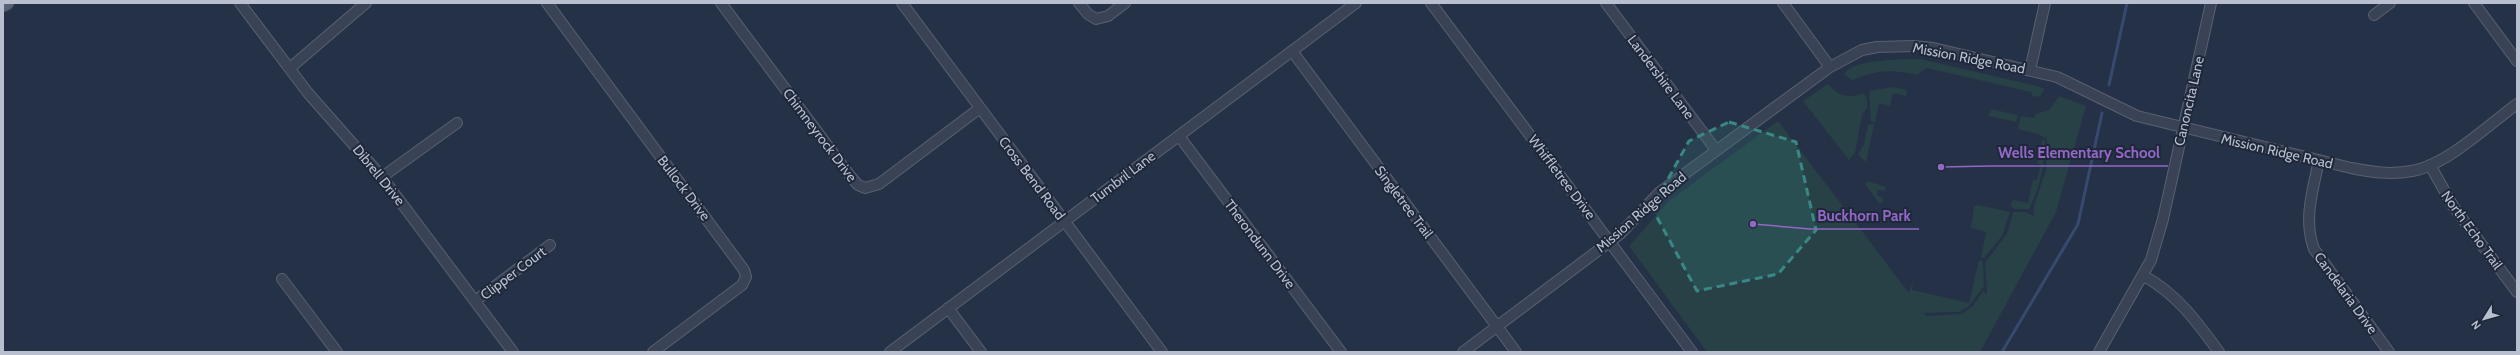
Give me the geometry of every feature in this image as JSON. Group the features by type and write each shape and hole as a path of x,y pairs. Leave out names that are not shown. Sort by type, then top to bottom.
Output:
{"main road":[{"path":"3,5 7,3"}],"street":[{"name":"Dibrell Drive","path":"240,3 322,109 382,177 513,352"},
{"path":"290,68 366,3"},
{"name":"Bullock Drive","path":"548,3 744,270 746,277 742,285 653,352"},
{"name":"Chimneyrock Drive","path":"721,3 851,177 858,185 865,188 879,184 980,108"},
{"name":"Cross Bend Road","path":"902,3 1162,352"},
{"path":"1079,3 1088,14 1096,19 1108,16 1125,3"},
{"name":"Tumbril Lane","path":"890,352 1356,3"},
{"name":"Whiffletree Drive","path":"1431,3 1692,352"},
{"name":"Landershire Lane","path":"1606,3 1716,150"},
{"path":"1783,3 1830,67"},
{"path":"2030,70 2045,3"},
{"name":"Canoncita Lane","path":"2099,352 2144,276 2158,240 2211,3"},
{"path":"2374,15 2390,3"},
{"path":"2474,3 2517,60"},
{"name":"Mission Ridge Road","path":"1463,352 1610,242 1660,192 1830,67 1862,50 1894,45 1933,48 2030,70 2057,77 2137,116 2182,129 2381,173 2413,171 2430,165 2450,154 2517,104"},
{"name":"Singletree Trail","path":"1292,51 1516,352"},
{"path":"382,177 457,123"},
{"name":"Therondunn Drive","path":"1179,136 1341,352"},
{"name":"Candelaria Drive","path":"2319,160 2307,218 2308,234 2314,250 2389,352"},
{"name":"North Echo Trail","path":"2430,165 2453,206 2517,292"},
{"name":"Clipper Court","path":"475,302 550,246"},
{"path":"2144,276 2159,284 2176,298 2219,352"},
{"path":"282,279 337,352"},
{"path":"948,308 981,352"}],"highlighted area":[{"path":"1729,122 1796,142 1816,230 1778,274 1697,291 1652,208 1689,141"}],"green space":[{"path":"1920,59 2045,89 2040,96 2033,97 2031,92 1927,68 1917,75 1891,71 1877,72 1852,80 1844,75 1848,70 1866,63"},
{"path":"1828,84 1840,94 1853,96 1864,93 1867,99 1867,108 1862,115 1855,153 1849,160 1803,101"},
{"path":"1893,87 1907,90 1906,96 1893,93 1890,106 1879,103 1875,123 1871,121 1869,91"},
{"path":"2059,96 2086,106 2056,212 1980,352 1707,352 1629,246 1669,201 1778,121 1909,293 1913,281 1912,290 1969,303 1979,260 1983,261 1984,286 1968,307 1958,312 1924,313 1926,316 1962,314 1974,305 1983,291 1987,295 1985,263 2008,232 2013,212 2026,212 2034,216 2034,205 2046,170 2047,139 2038,134 2018,129 2021,116 2034,118 2036,114 2049,110"},
{"path":"1991,109 2018,115 2016,122 1988,116"},
{"path":"1868,125 1874,125 1866,162 1858,155 1864,144"},
{"path":"2042,140 2045,140 2043,167 2033,201 2029,209 2014,209 2010,205 2013,200 2028,203 2033,180 2037,180 2041,165 2037,163"},
{"path":"1867,181 1886,187 1885,191 1878,190 1877,196 1883,197 1882,203 1879,203 1865,184"},
{"path":"1978,205 2010,212 2002,236 1984,258 1981,258 1986,232 1971,228 1974,206"}],"waterway":[{"path":"2109,85 2127,3"},
{"path":"2002,352 2078,224 2102,113"}],"place":[{"name":"Wells Elementary School","path":"1941,167"},
{"name":"Buckhorn Park","path":"1753,224"}]}
